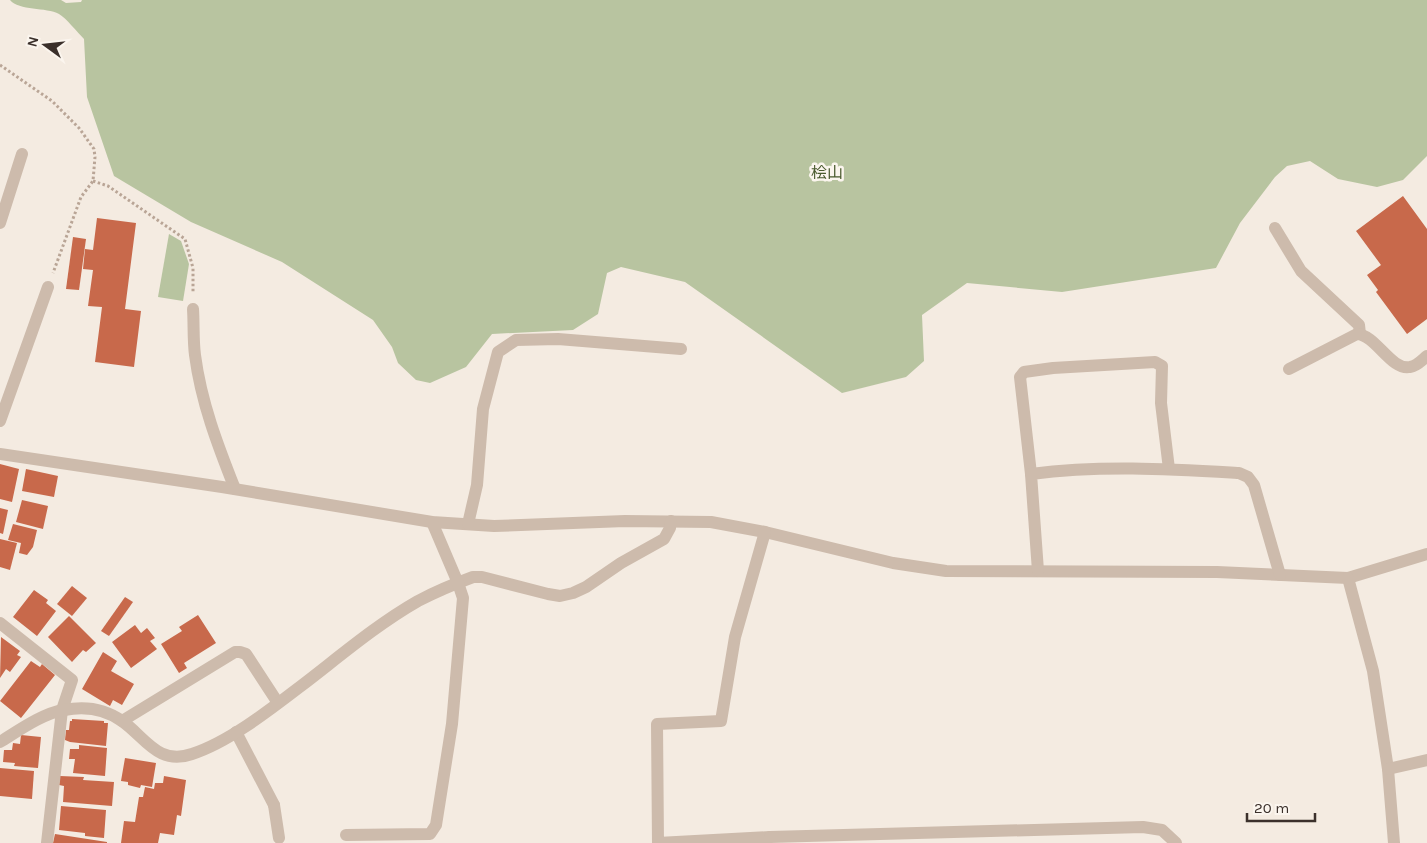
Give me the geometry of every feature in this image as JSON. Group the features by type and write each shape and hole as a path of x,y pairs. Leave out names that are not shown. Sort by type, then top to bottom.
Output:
{"street":[{"path":"0,222 22,154"},
{"path":"1275,228 1301,271 1359,325 1360,334"},
{"path":"0,421 48,287"},
{"path":"193,309 195,354 202,392 214,434 234,489"},
{"path":"1288,369 1353,335 1360,334 1366,336 1401,366 1415,366 1427,356"},
{"path":"468,524 476,485 483,410 498,352 516,340 558,339 681,349"},
{"path":"1038,571 1031,474 1020,377 1024,372 1053,368 1155,362 1162,366 1161,403 1169,469"},
{"path":"0,454 234,489 432,522 494,526 671,521 711,522 765,532 913,566 946,571 1217,572 1348,578 1427,554"},
{"path":"1031,474 1107,468 1239,473 1248,477 1256,492 1280,575"},
{"path":"0,742 47,716 62,710 89,708 101,711 122,721 147,745 161,754 176,756 193,754 236,732 278,703 378,627 418,601 473,577 482,577 560,596 573,593 664,539 670,528 671,521"},
{"path":"346,834 430,834 436,825 452,724 463,598 432,522"},
{"path":"765,532 735,637 721,721 657,724 658,843 1143,827 1162,830 1176,843"},
{"path":"1348,578 1373,671 1388,769 1394,843"},
{"path":"0,623 72,680 62,710 47,843"},
{"path":"122,721 235,652 246,654 278,703"},
{"path":"236,732 274,804 279,838"},
{"path":"1388,769 1427,760"}],"path":[{"path":"0,65 52,101 79,128 94,149 93,180 81,198 48,287"},
{"path":"93,180 108,186 185,239 193,268 193,309"}],"green space":[{"name":"桧山","path":"10,0 61,0 66,3 81,2 82,0 1427,0 1427,156 1403,180 1377,187 1338,179 1310,161 1287,166 1275,177 1240,223 1216,268 1062,292 967,283 922,315 924,361 906,377 842,393 685,282 621,267 607,273 598,314 573,330 492,334 466,367 430,383 416,380 398,363 392,347 373,320 282,262 191,222 114,176 87,97 84,39 59,14 47,10 20,6"},
{"path":"169,234 181,241 189,264 183,301 158,297"}],"building":[{"path":"1403,196 1427,229 1427,319 1407,334 1376,292 1378,290 1367,275 1381,265 1356,231"},
{"path":"97,218 136,223 125,309 141,311 134,367 95,362 102,307 88,306 93,270 83,269 85,249 93,250"},
{"path":"73,237 86,239 79,290 66,289"},
{"path":"0,464 19,469 12,502 0,499"},
{"path":"26,469 58,476 54,497 22,491"},
{"path":"22,500 48,506 43,529 16,522"},
{"path":"0,508 8,510 3,534 0,533"},
{"path":"13,524 37,530 33,547 27,555 19,553 21,543 8,540"},
{"path":"0,539 17,543 10,570 0,567"},
{"path":"72,586 87,598 72,616 57,604"},
{"path":"34,590 48,600 46,603 56,611 37,636 13,617"},
{"path":"125,597 133,602 109,636 101,631"},
{"path":"198,615 216,643 184,663 187,668 179,673 161,644 182,631 179,627"},
{"path":"69,616 96,643 86,652 83,650 72,662 48,637"},
{"path":"135,625 141,633 147,628 155,638 150,641 157,649 131,668 112,642"},
{"path":"1,637 20,651 17,655 21,657 10,672 6,669 0,678"},
{"path":"103,652 117,661 111,671 134,684 122,705 113,700 110,706 82,689"},
{"path":"31,661 40,667 42,664 55,675 21,718 0,701"},
{"path":"72,719 104,721 104,723 108,723 106,746 65,740 66,730 69,730"},
{"path":"21,735 41,737 38,768 14,766 15,763 3,762 4,750 12,750 13,743 20,744"},
{"path":"79,745 107,748 105,776 73,773 75,759 69,759 70,749 79,749"},
{"path":"125,758 156,763 152,787 141,785 140,788 121,781"},
{"path":"0,768 34,771 32,799 0,796"},
{"path":"60,776 84,777 83,780 114,782 112,806 63,802 64,786 59,785"},
{"path":"164,776 186,780 181,816 177,815 174,835 160,833 158,843 121,843 124,821 135,822 139,797 143,797 145,787 154,789 155,783 163,783"},
{"path":"61,806 106,810 104,838 85,836 85,833 59,830"},
{"path":"55,834 107,842 107,843 53,843"}]}
